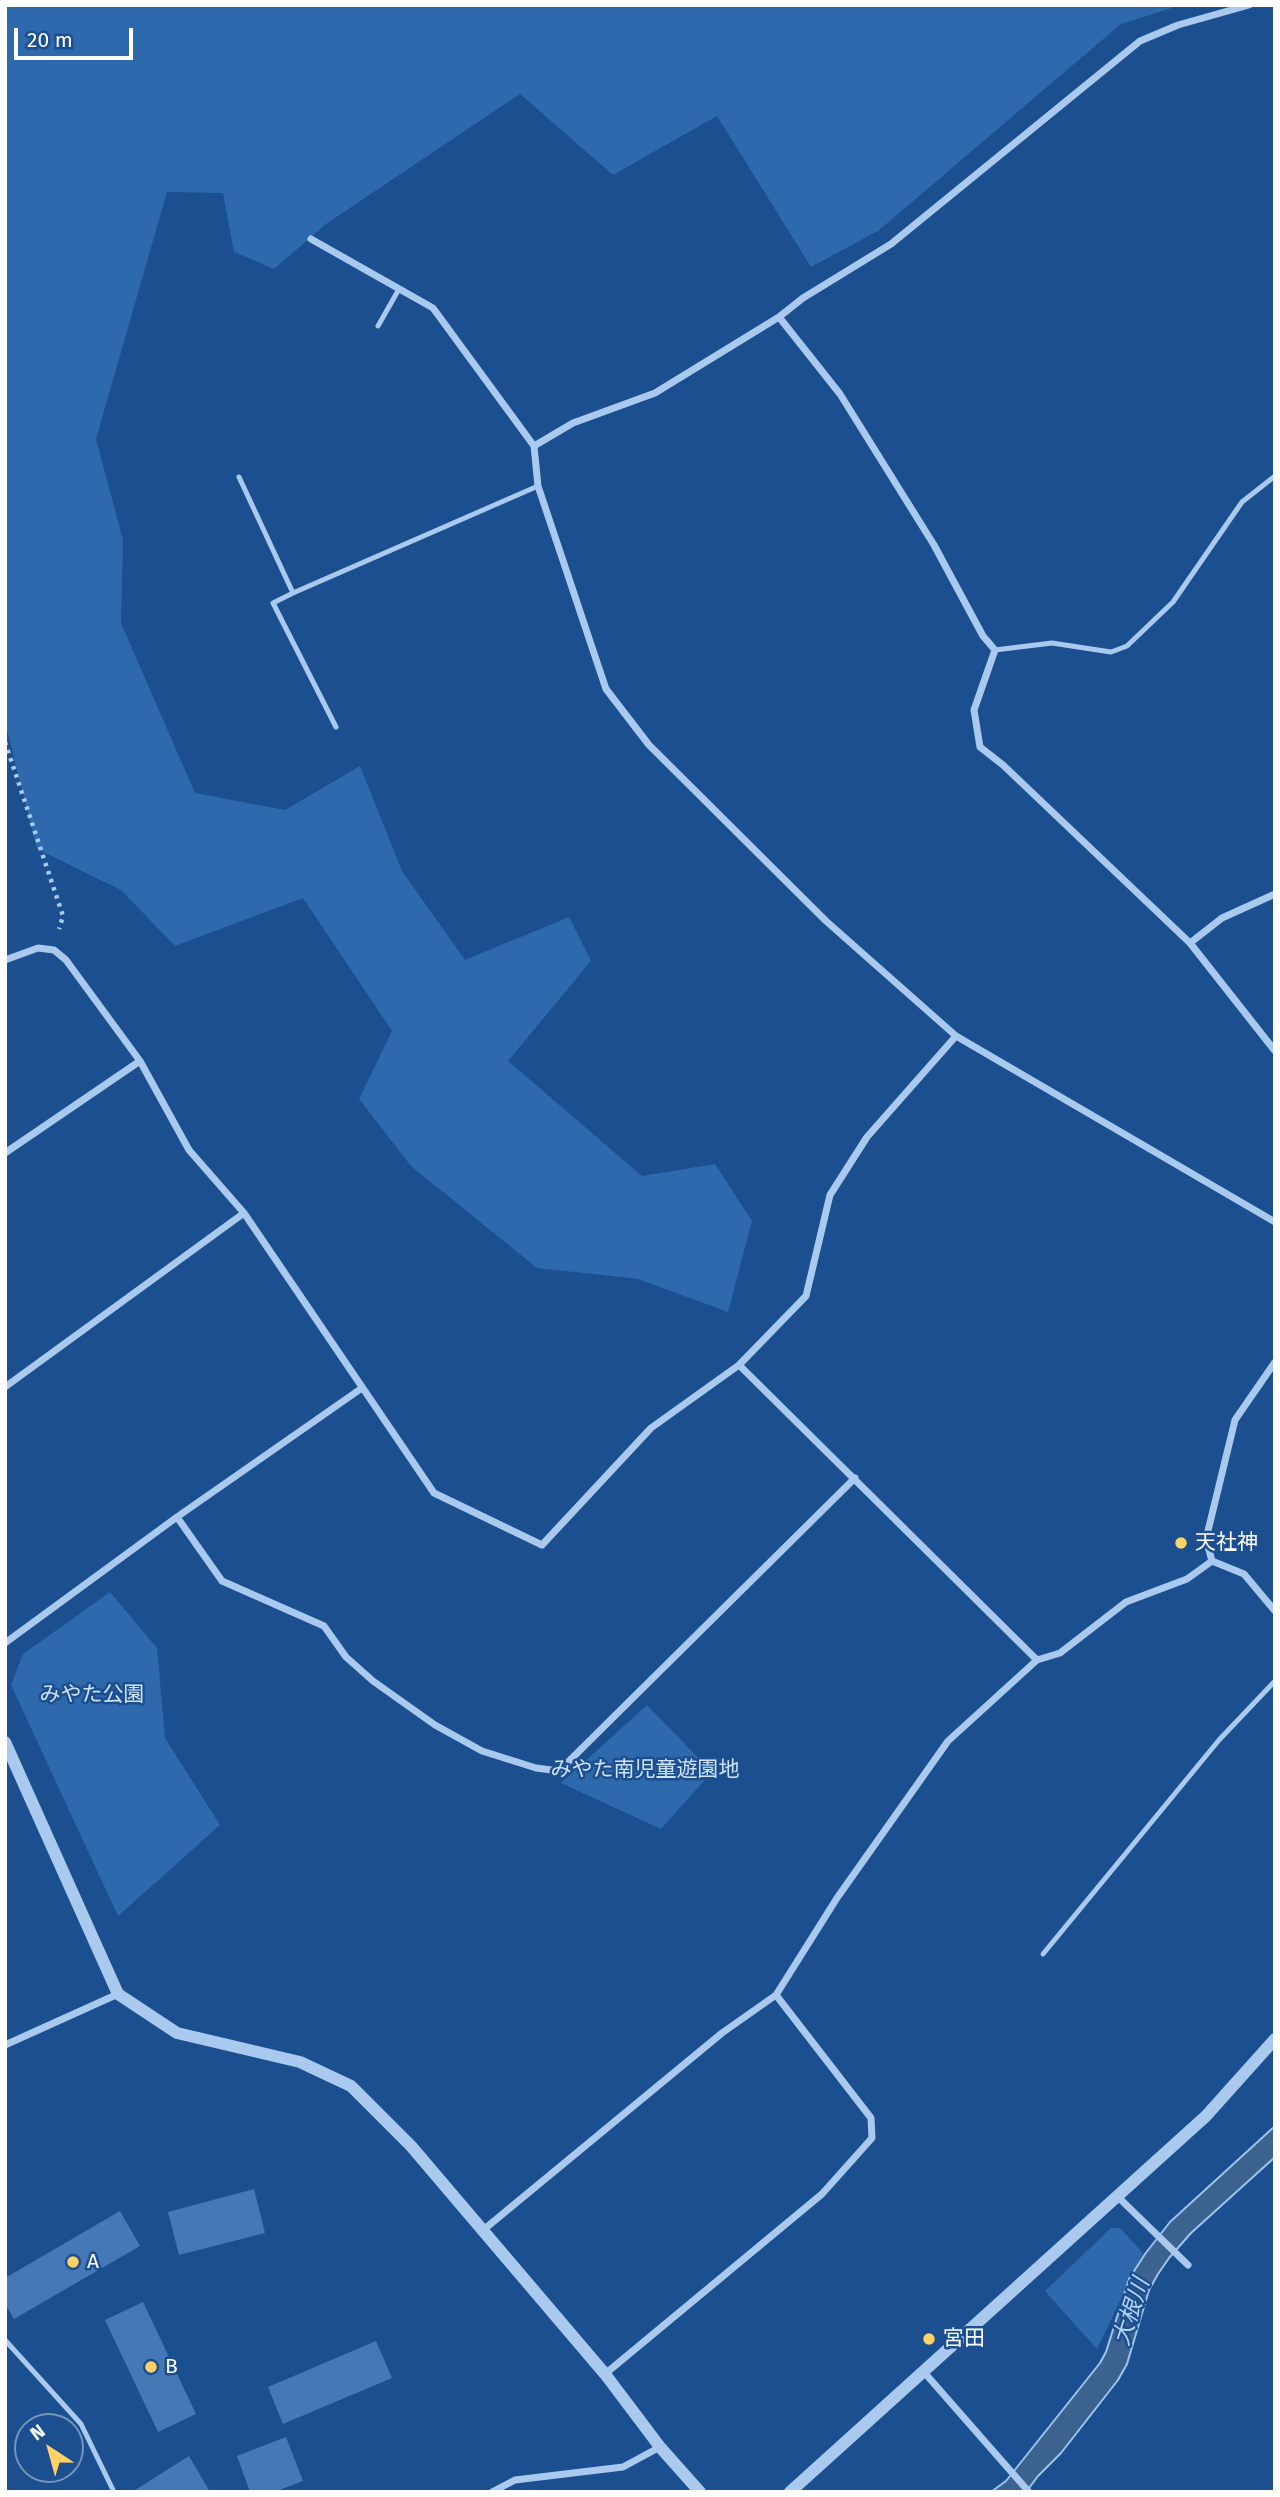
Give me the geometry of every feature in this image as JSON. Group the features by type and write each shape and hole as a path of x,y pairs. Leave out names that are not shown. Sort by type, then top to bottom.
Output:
{"street":[{"path":"534,446 573,424 655,393 891,244 1140,41 1178,25 1249,5"},
{"path":"311,239 433,308 534,446 538,486 606,689 649,745 826,921 956,1036 1275,1222"},
{"path":"779,317 840,394 934,545 983,636 995,650 975,710 980,747 1003,765 1191,943 1275,1051"},
{"path":"1191,943 1222,918 1275,894"},
{"path":"5,960 38,947 54,950 66,960 140,1061 188,1150 244,1213 434,1493 542,1545 651,1428 739,1365 807,1296 830,1195 867,1137 956,1036"},
{"path":"5,1153 140,1061"},
{"path":"5,1387 244,1213"},
{"path":"1212,1561 1206,1539 1235,1420 1275,1362"},
{"path":"739,1365 1037,1660"},
{"path":"5,1643 177,1517 362,1388"},
{"path":"177,1517 222,1581 324,1626 346,1657 373,1681 435,1725 482,1751 536,1768 559,1770 855,1478"},
{"path":"1212,1561 1244,1574 1275,1611"},
{"path":"482,2231 722,2033 776,1995 837,1898 948,1741 1037,1660 1060,1653 1126,1602 1187,1579 1212,1561"},
{"path":"5,1742 118,1994 177,2033 300,2062 351,2086 411,2146 700,2492"},
{"path":"5,2045 118,1994"},
{"path":"604,2374 822,2194 872,2138 871,2118 776,1995"},
{"path":"790,2492 1206,2116 1275,2039"},
{"path":"1117,2196 1188,2265"},
{"path":"923,2371 1029,2492"},
{"path":"492,2492 516,2480 623,2467 660,2447"}],"lane":[{"path":"378,327 399,289"},
{"path":"995,650 1052,643 1111,652 1127,646 1172,602 1242,502 1275,476"},
{"path":"239,477 293,593"},
{"path":"336,727 274,603 538,486"},
{"path":"1043,1954 1219,1740 1275,1681"},
{"path":"5,2340 81,2424 114,2492"}],"path":[{"path":"5,741 63,916"}],"green space":[{"path":"5,5 1181,5 1121,24 878,231 811,267 717,116 613,175 520,94 326,224 274,269 234,252 223,193 167,192 96,439 123,540 121,623 195,793 285,810 360,766 402,871 465,960 569,917 591,961 508,1061 642,1176 715,1164 752,1221 728,1312 638,1279 537,1268 411,1166 359,1099 392,1031 303,898 175,946 121,890 37,849 5,722"},
{"name":"みやた公園","path":"110,1592 157,1648 165,1738 220,1825 118,1916 11,1685 23,1654"},
{"name":"みやた南児童遊園地","path":"647,1705 712,1772 661,1829 561,1783"},
{"path":"1111,2228 1120,2228 1143,2253 1097,2349 1045,2291"}],"water":[{"name":"大根川","path":"1275,2126 1275,2157 1191,2233 1158,2274 1149,2290 1127,2364 1118,2380 1061,2453 1026,2492 991,2492 1006,2481 1100,2363 1129,2279 1145,2254 1170,2222"}],"building":[{"path":"254,2189 265,2233 179,2255 168,2212"},
{"name":"A","path":"120,2211 140,2246 14,2319 5,2304 5,2278"},
{"name":"B","path":"143,2302 196,2414 158,2432 105,2320"},
{"path":"376,2341 392,2378 283,2424 268,2387"},
{"path":"286,2437 303,2481 274,2492 250,2492 237,2456"},
{"path":"189,2456 210,2492 132,2492"}],"place":[{"name":"天社神","path":"1181,1543"},
{"name":"A","path":"73,2262"},
{"name":"宮田","path":"929,2339"},
{"name":"B","path":"151,2367"}]}
